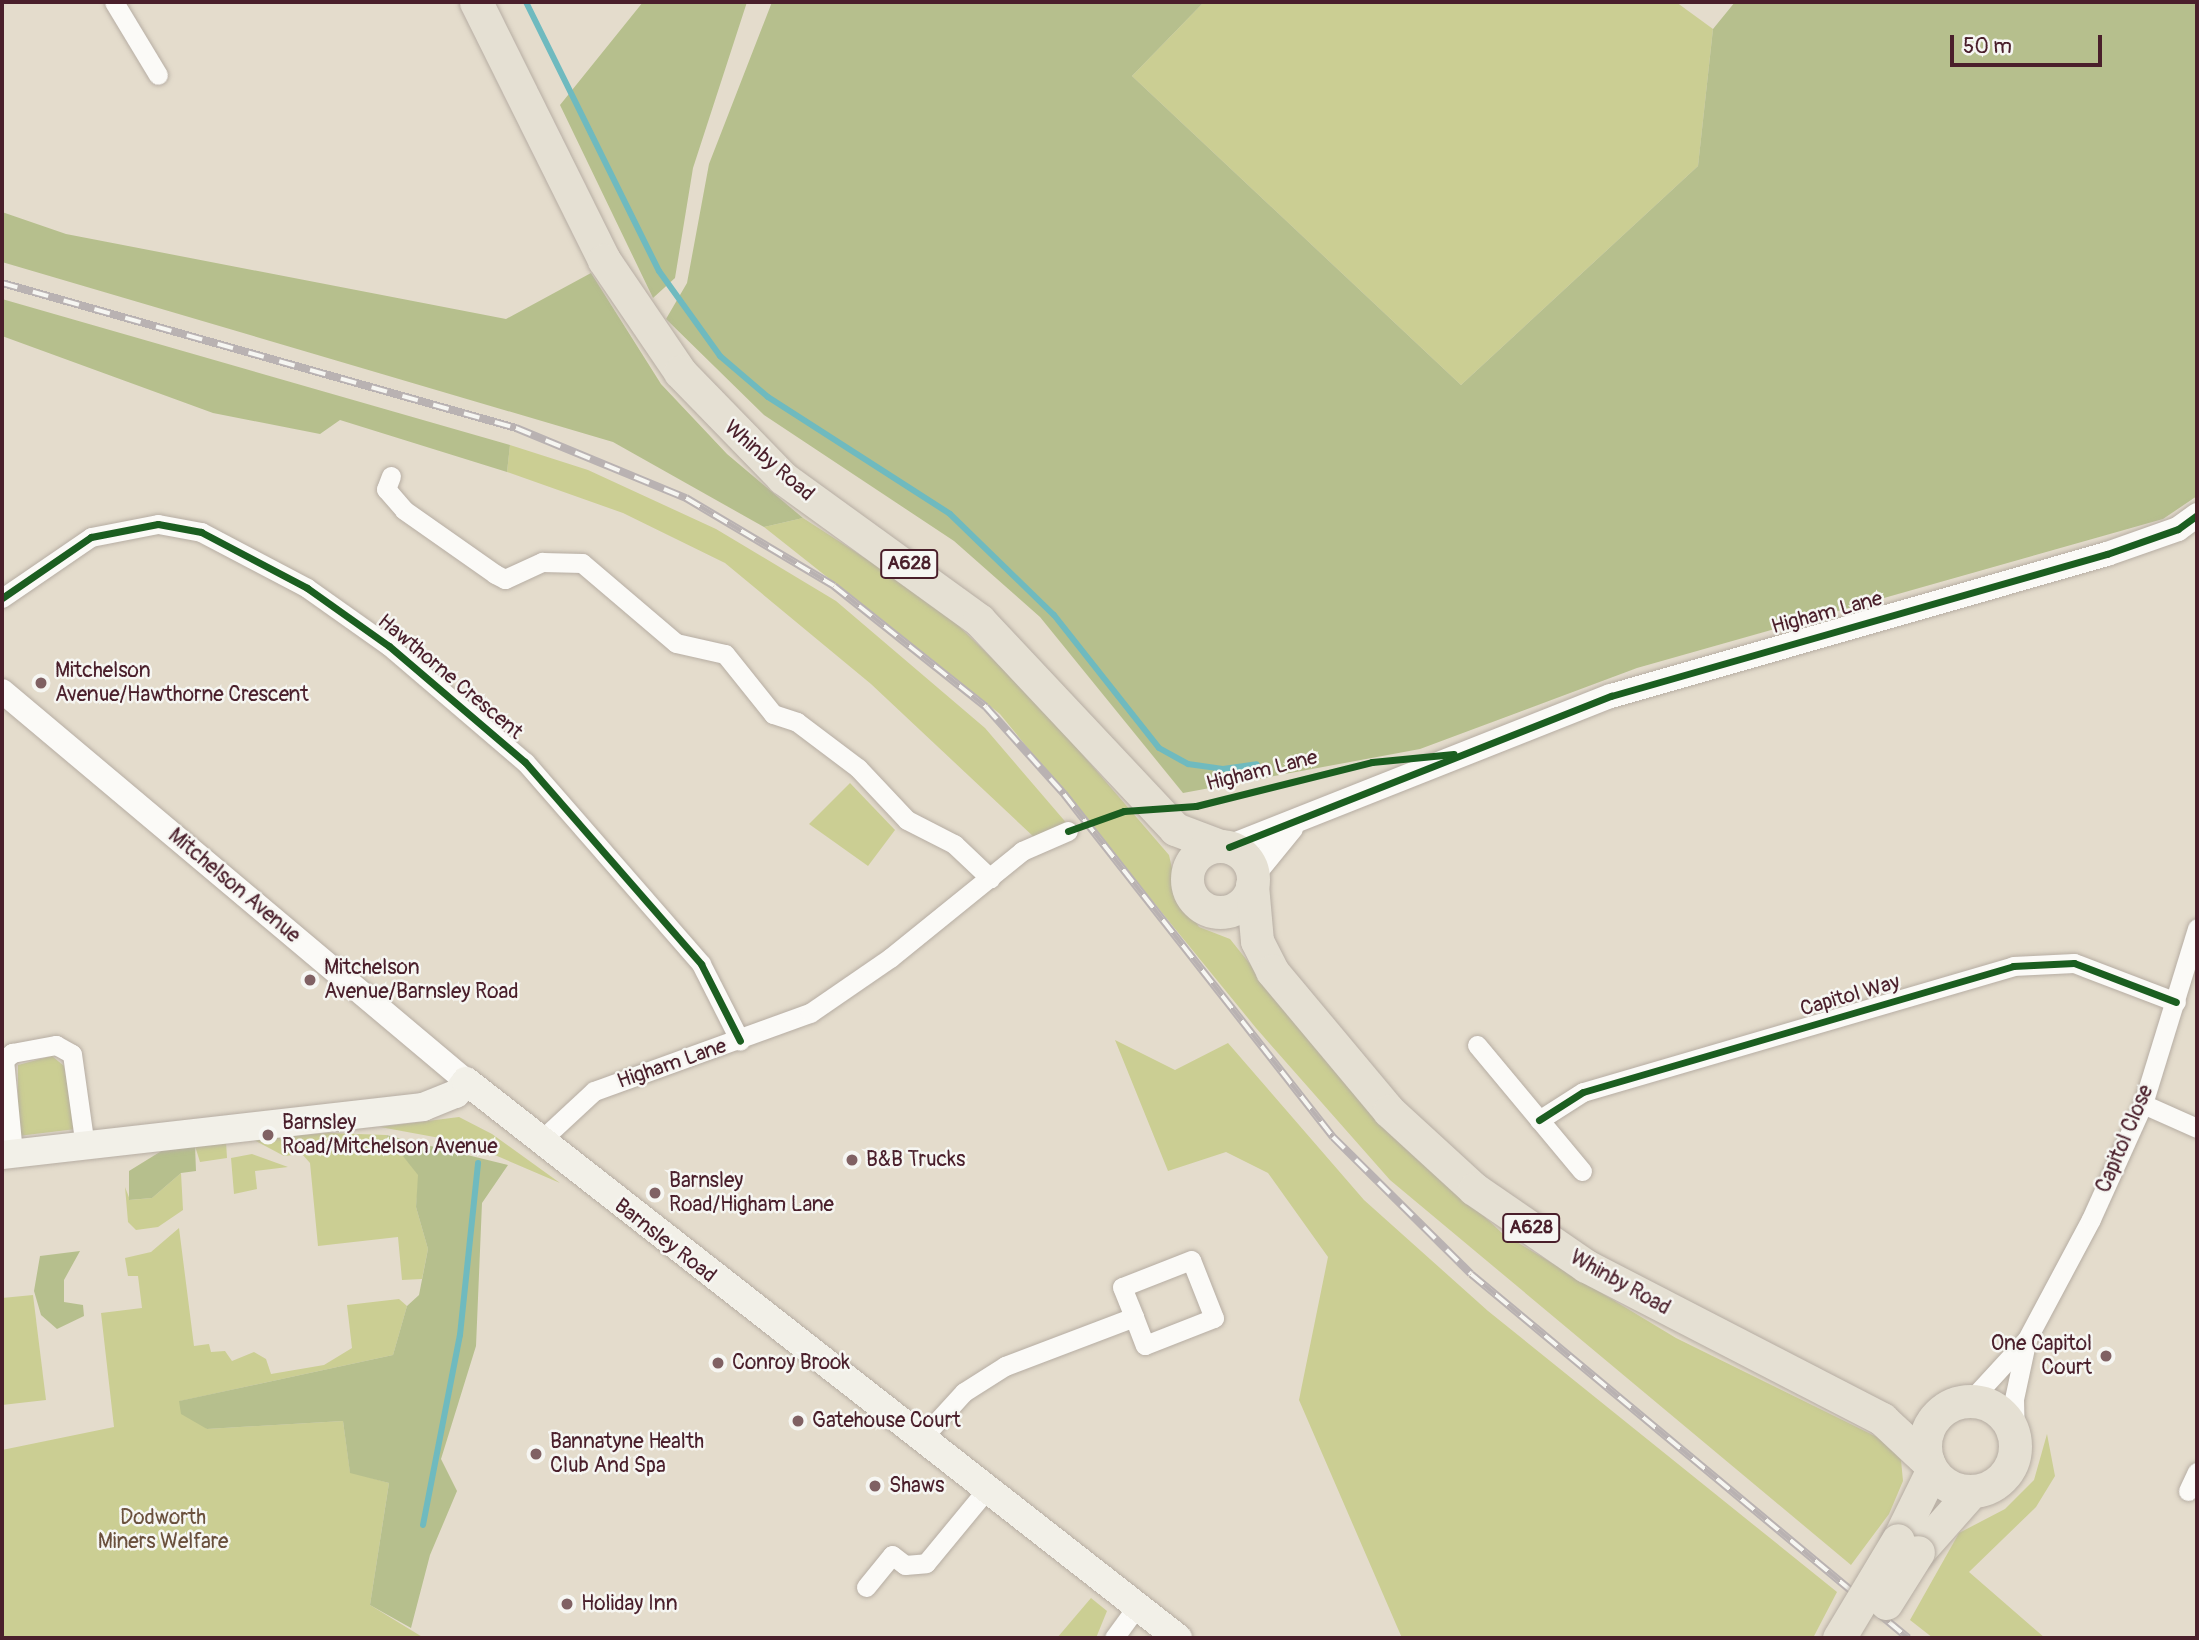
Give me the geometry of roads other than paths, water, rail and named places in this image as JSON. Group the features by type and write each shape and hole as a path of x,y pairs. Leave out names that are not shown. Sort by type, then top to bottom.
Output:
{"highway":[{"name":"Whinby Road","path":"475,2 604,260 680,372 783,478 979,620 1175,829 1225,846 1245,858 1252,880 1257,941"},
{"name":"Whinby Road","path":"1175,829 1187,885 1196,901 1257,941 1321,1036 1474,1189 1586,1266 1882,1419 1930,1466"},
{"path":"1187,885 1194,858 1225,846"},
{"path":"1212,911 1242,903 1252,880"},
{"path":"1839,1638 1908,1546 1972,1491 2000,1480 2015,1443 2000,1413 1970,1401 1937,1415 1882,1419"},
{"path":"1863,1638 1908,1546 1930,1466 1925,1440 1937,1415"},
{"path":"1930,1466 1944,1483 1972,1491"}],"main road":[{"name":"Barnsley Road","path":"466,1081 539,1142 1178,1638"},
{"path":"8,1154 424,1107 456,1094 466,1081"}],"street":[{"path":"114,2 158,75"},
{"path":"391,477 386,489 404,510 505,579 542,562 583,563 676,643 725,654 773,714 827,745 907,820 954,844 990,878"},
{"name":"Higham Lane","path":"1225,846 1291,828 1611,696 2107,554 2178,529 2197,514"},
{"name":"Hawthorne Crescent","path":"2,598 91,537 158,524 201,533 307,588 389,646 525,762 701,964 740,1041"},
{"name":"Mitchelson Avenue","path":"2,691 466,1081"},
{"name":"Higham Lane","path":"1252,880 1291,828"},
{"name":"Higham Lane","path":"539,1142 594,1091 740,1041 839,996 1022,851 1068,831"},
{"name":"Capitol Close","path":"2015,1443 2014,1399 2027,1339 2143,1104 2197,928"},
{"name":"Capitol Way","path":"1539,1120 1583,1092 2013,966 2074,962 2176,1002"},
{"path":"8,1154 5,1060 12,1053 56,1045 72,1055 85,1146"},
{"path":"1477,1045 1581,1171"},
{"path":"2143,1104 2197,1128"},
{"path":"1191,1260 1214,1318 1145,1345 1134,1317 1122,1287 1191,1260"},
{"path":"922,1438 964,1392 996,1370 1134,1317"},
{"name":"Capitol Close","path":"1970,1401 2027,1339"},
{"path":"2188,1491 2197,1472"},
{"path":"866,1587 892,1555 905,1565 926,1563 987,1489"},
{"path":"1114,1638 1138,1606"}],"waterway":[{"path":"526,2 659,271 720,356 768,397 950,514 1054,615 1159,748 1188,764 1223,769 1257,764"},
{"path":"423,1525 460,1335 478,1163"}],"railway":[{"path":"2,283 516,428 686,498 834,586 986,707 1064,794 1333,1137 1471,1274 1908,1638"}],"place":[{"name":"Mitchelson Avenue/Hawthorne Crescent","path":"41,683"},
{"name":"Mitchelson Avenue/Barnsley Road","path":"310,980"},
{"name":"Barnsley Road/Mitchelson Avenue","path":"268,1135"},
{"name":"B&B Trucks","path":"852,1160"},
{"name":"Barnsley Road/Higham Lane","path":"655,1193"},
{"name":"One Capitol Court","path":"2106,1356"},
{"name":"Conroy Brook","path":"718,1363"},
{"name":"Gatehouse Court","path":"798,1421"},
{"name":"Bannatyne Health Club And Spa","path":"536,1454"},
{"name":"Shaws","path":"875,1486"},
{"name":"Holiday Inn","path":"567,1604"}],"park label":[{"name":"Dodworth Miners Welfare","path":"163,1530"}]}
